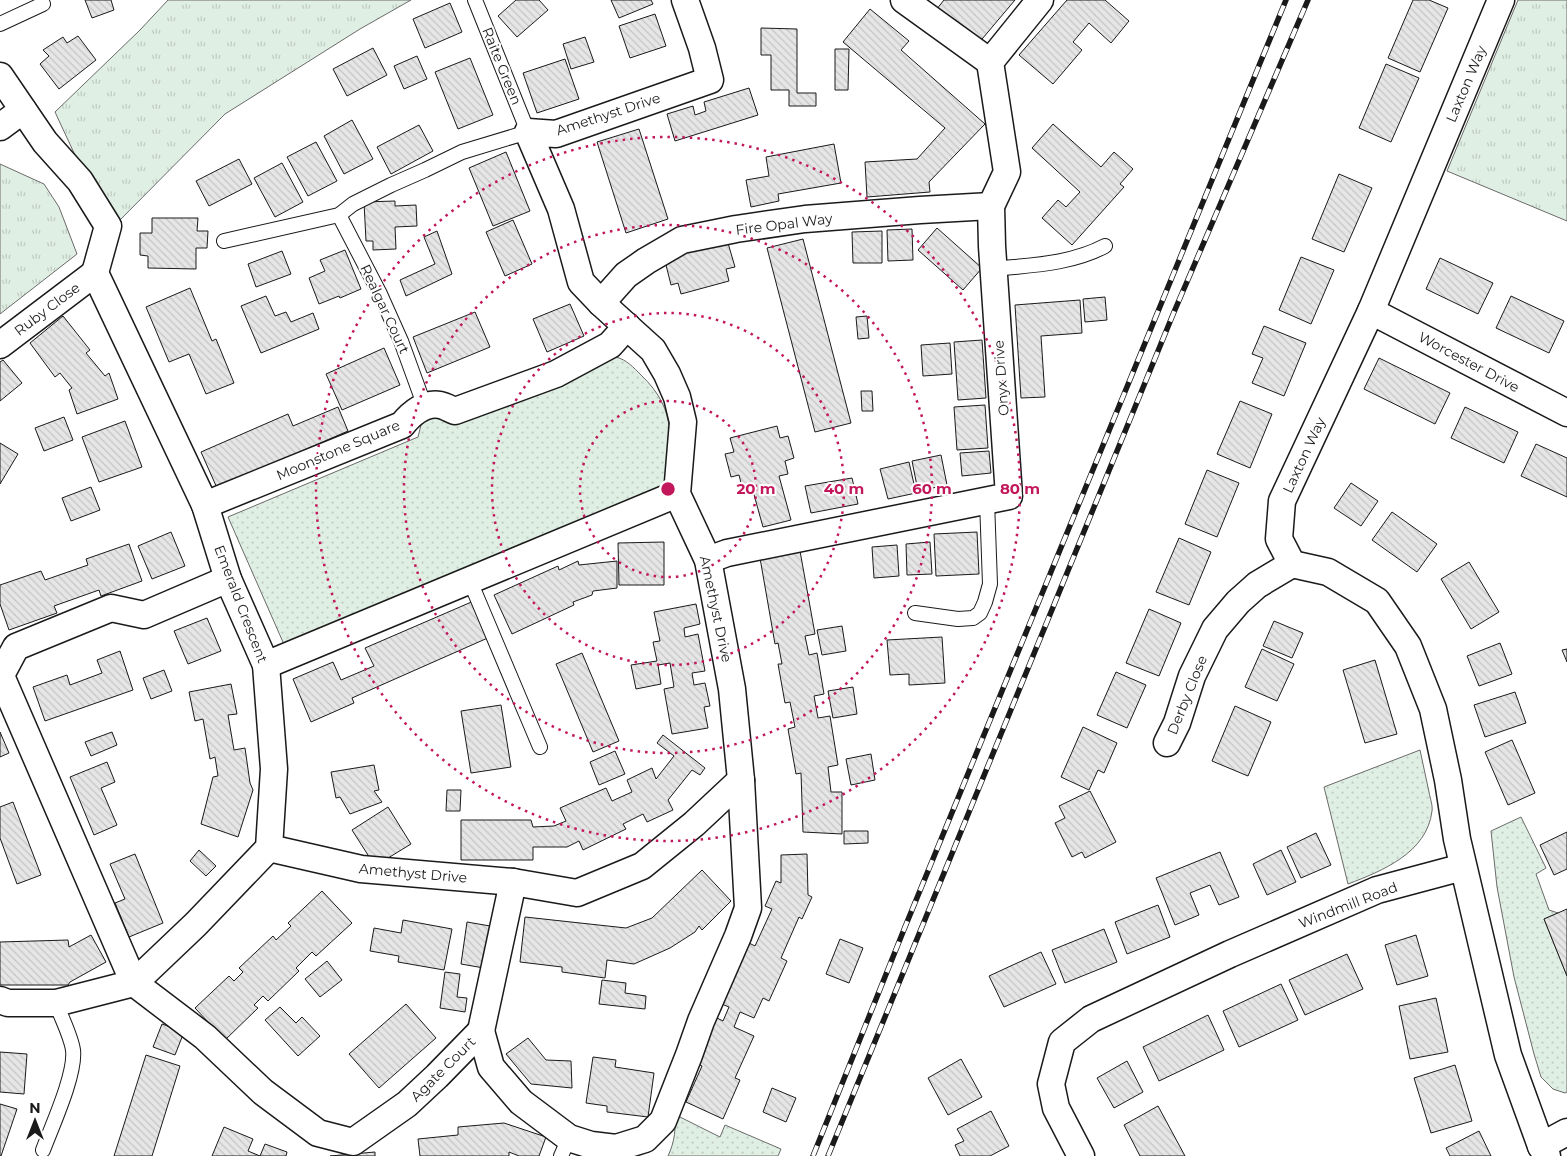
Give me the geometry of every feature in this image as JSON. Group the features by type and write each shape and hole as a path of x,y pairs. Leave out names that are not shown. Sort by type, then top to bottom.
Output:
{"street":[{"name":"Amethyst Drive","path":"269,848 361,869 513,882 577,893 642,866 694,824 741,780 732,689 708,560 677,494 683,422 677,397 653,350 601,303 581,282 561,209 528,132 556,134 710,80 702,48 686,0"},
{"path":"904,0 990,62 1040,0"},
{"name":"Laxton Way","path":"1292,564 1279,539 1282,501 1371,310 1501,0"},
{"name":"Onyx Drive","path":"708,560 727,553 1009,496 991,206 1007,172 990,62"},
{"path":"0,76 45,142 80,181 108,226 95,273"},
{"path":"0,127 23,110"},
{"name":"Fire Opal Way","path":"601,303 626,275 682,240 736,229 805,219 991,206"},
{"name":"Ruby Close","path":"0,345 95,273"},
{"name":"Emerald Crescent","path":"95,273 205,506 228,579 266,665 274,770 269,848"},
{"name":"Worcester Drive","path":"1371,310 1567,413"},
{"path":"425,406 438,405 455,411 556,374 610,345 627,326"},
{"name":"Moonstone Square","path":"205,506 402,425 412,413 425,406"},
{"path":"266,665 677,494"},
{"path":"1292,564 1328,572 1377,601 1408,646 1433,709 1448,780 1457,840 1508,1056 1544,1151 1567,1132"},
{"name":"Derby Close","path":"1167,744 1177,723 1192,676 1215,629 1238,602 1257,585 1292,564"},
{"path":"134,983 0,677 16,648 111,608 144,615 228,579"},
{"name":"Agate Court","path":"481,1030 491,1067 520,1102 565,1147 591,1145 616,1148 645,1139 662,1121 748,908 741,780"},
{"path":"0,1000 8,1003 56,1003 134,983 196,924 269,848"},
{"name":"Windmill Road","path":"1080,1156 1056,1108 1050,1084 1062,1042 1091,1019 1230,954 1378,890 1463,867"},
{"path":"481,1030 513,882"},
{"name":"Agate Court","path":"134,983 205,1037 263,1092 318,1133 353,1142 407,1104 481,1030"}],"lane":[{"name":"Raite Green","path":"475,0 528,132"},
{"path":"0,24 43,4"},
{"path":"224,242 339,215 353,204 462,152 528,132"},
{"name":"Realgar Court","path":"339,215 380,294 398,334 425,406"},
{"path":"994,269 1071,259 1090,254 1105,246"},
{"path":"915,613 958,619 973,618 980,613 990,584 987,500"},
{"path":"470,581 540,747"},
{"path":"43,1150 70,1076 73,1061 72,1048 56,1003"}],"green space":[{"path":"168,0 411,0 360,29 225,114 120,220 81,168 55,112 140,30"},
{"path":"1518,0 1567,0 1567,221 1447,171"},
{"path":"0,164 44,184 59,207 77,254 0,314"},
{"path":"616,357 630,364 653,388 662,402 667,415 670,443 665,490 286,649 228,517 418,437 422,421 435,415"},
{"path":"1420,750 1432,807 1428,826 1422,838 1401,858 1375,873 1348,884 1324,787"},
{"path":"1521,817 1546,868 1536,874 1549,910 1558,913 1544,919 1567,976 1567,1092 1565,1093 1553,1089 1541,1077 1514,977 1497,887 1491,831"},
{"path":"672,1113 720,1137 725,1125 781,1149 778,1156 668,1156 674,1134 675,1123"}],"building":[{"path":"85,0 111,0 114,10 92,18"},
{"path":"516,0 539,0 548,10 517,37 498,16"},
{"path":"611,0 651,0 653,4 619,18"},
{"path":"944,0 1015,0 977,45 936,10"},
{"path":"1067,0 1105,0 1129,21 1111,43 1089,23 1073,42 1082,50 1053,84 1019,55"},
{"path":"1413,0 1429,0 1448,8 1420,72 1388,58"},
{"path":"450,3 462,32 425,48 413,19"},
{"path":"870,9 909,41 901,50 985,124 929,182 930,192 867,197 865,162 917,159 945,128 843,42"},
{"path":"655,14 666,46 630,58 619,26"},
{"path":"761,28 797,29 797,93 816,93 816,106 789,106 789,90 771,90 771,55 761,55"},
{"path":"78,36 96,60 59,89 40,64 49,56 43,50 63,37 67,43"},
{"path":"585,37 594,62 571,69 563,44"},
{"path":"373,48 387,75 347,96 333,69"},
{"path":"835,49 849,49 848,90 835,90"},
{"path":"417,56 427,79 404,89 394,66"},
{"path":"470,58 493,115 458,129 435,72"},
{"path":"565,59 579,99 537,113 523,73"},
{"path":"1386,64 1419,78 1391,142 1359,128"},
{"path":"749,88 758,115 675,141 667,114 693,106 695,115 706,111 704,102"},
{"path":"352,120 373,159 344,174 324,136"},
{"path":"1053,124 1101,167 1114,152 1133,169 1120,184 1124,187 1072,245 1042,218 1058,200 1066,207 1080,192 1032,148"},
{"path":"419,125 433,151 391,174 377,147"},
{"path":"639,129 668,219 626,233 597,142"},
{"path":"316,142 337,181 308,196 287,157"},
{"path":"834,144 841,183 778,194 779,201 751,207 746,180 769,176 766,157"},
{"path":"506,152 530,211 493,226 469,168"},
{"path":"239,159 252,184 209,206 196,181"},
{"path":"282,163 303,202 275,217 254,178"},
{"path":"1339,174 1372,188 1344,252 1312,239"},
{"path":"395,201 395,206 416,205 417,226 395,227 396,249 373,250 373,241 366,241 364,202"},
{"path":"152,218 198,218 197,231 208,231 207,248 196,248 196,269 148,268 148,256 140,255 140,233 152,233"},
{"path":"513,220 532,264 505,276 486,232"},
{"path":"937,228 982,268 963,290 918,250"},
{"path":"912,229 913,260 888,261 887,230"},
{"path":"437,231 452,274 406,296 400,280 435,264 424,237"},
{"path":"882,231 882,263 853,263 852,232"},
{"path":"717,233 728,243 735,267 726,269 729,281 681,294 678,283 671,285 665,261"},
{"path":"803,239 851,423 815,432 767,248"},
{"path":"345,250 361,289 319,304 309,278 325,271 320,260"},
{"path":"282,251 291,274 256,287 248,264"},
{"path":"1301,257 1334,270 1311,324 1279,310"},
{"path":"1440,258 1493,283 1478,314 1426,289"},
{"path":"190,288 212,341 216,339 234,383 206,394 189,354 169,362 146,307"},
{"path":"266,296 275,316 286,312 291,322 313,313 319,329 261,353 241,306"},
{"path":"1511,296 1564,321 1549,353 1496,328"},
{"path":"1105,297 1107,320 1085,322 1083,299"},
{"path":"1080,300 1082,333 1041,336 1045,397 1021,398 1015,305"},
{"path":"570,304 584,336 547,352 533,319"},
{"path":"475,312 490,347 427,373 413,337"},
{"path":"63,316 90,350 86,353 105,376 109,373 118,399 77,414 69,390 72,388 60,373 55,377 30,343"},
{"path":"867,316 869,338 858,339 856,317"},
{"path":"1264,326 1306,343 1284,396 1252,383 1263,358 1252,354"},
{"path":"982,340 986,398 958,400 954,342"},
{"path":"950,343 952,374 923,376 921,345"},
{"path":"384,348 400,385 342,410 326,374"},
{"path":"1379,358 1450,393 1435,424 1364,389"},
{"path":"3,360 22,383 0,401 0,362"},
{"path":"861,391 872,391 873,411 862,411"},
{"path":"1240,401 1272,414 1250,468 1217,454"},
{"path":"985,405 988,448 957,450 954,407"},
{"path":"338,407 348,431 302,451 306,460 221,497 201,452 288,414 293,426"},
{"path":"1465,407 1518,432 1504,463 1451,438"},
{"path":"64,417 73,440 44,451 35,428"},
{"path":"125,421 142,467 99,482 82,437"},
{"path":"777,426 780,438 788,436 794,458 785,461 788,474 779,476 791,520 763,527 751,484 742,487 739,475 731,477 725,454 734,452 730,438"},
{"path":"0,443 18,454 0,484"},
{"path":"1536,444 1567,458 1567,497 1521,476"},
{"path":"989,451 991,473 962,476 960,453"},
{"path":"941,455 947,485 918,491 912,461"},
{"path":"909,462 916,493 888,499 880,469"},
{"path":"1207,470 1239,483 1217,537 1185,524"},
{"path":"852,478 858,504 811,513 805,486"},
{"path":"1351,483 1378,501 1361,526 1334,508"},
{"path":"91,487 100,510 71,521 62,498"},
{"path":"1392,512 1437,544 1417,572 1372,540"},
{"path":"171,532 185,566 152,579 138,546"},
{"path":"977,532 979,574 936,576 934,534"},
{"path":"1179,538 1211,552 1189,605 1156,592"},
{"path":"664,542 664,585 619,585 618,543"},
{"path":"930,542 932,574 907,575 906,544"},
{"path":"129,544 142,581 101,596 99,590 54,606 57,613 9,630 0,604 0,585 41,571 45,580 88,565 86,559"},
{"path":"897,545 899,576 874,578 872,547"},
{"path":"800,551 815,634 805,636 809,655 817,653 824,694 814,696 818,718 830,716 838,765 828,767 831,792 842,792 842,834 803,832 801,773 796,774 788,729 795,727 790,702 785,703 778,664 782,664 778,643 775,644 760,558"},
{"path":"578,561 579,565 617,561 617,588 593,591 592,595 573,602 574,605 512,634 494,595 558,566 559,570"},
{"path":"1469,562 1499,612 1471,629 1441,579"},
{"path":"483,597 499,633 352,698 354,703 311,722 293,679 333,662 341,680 374,666 365,648"},
{"path":"696,604 700,624 684,628 685,637 698,634 705,671 692,673 694,685 705,683 710,706 704,707 708,728 672,734 664,689 674,687 670,663 658,665 661,684 636,689 631,665 657,661 653,642 660,641 654,612"},
{"path":"1149,609 1181,623 1159,676 1126,663"},
{"path":"207,618 221,651 188,664 174,631"},
{"path":"1274,621 1303,633 1292,658 1263,646"},
{"path":"842,626 846,651 822,655 817,630"},
{"path":"942,637 945,683 909,685 909,674 890,675 887,640"},
{"path":"1500,643 1512,674 1479,686 1467,656"},
{"path":"1262,649 1294,664 1277,701 1245,687"},
{"path":"1567,649 1567,662 1562,650"},
{"path":"120,651 133,690 45,721 33,687 67,675 70,685 102,673 97,660"},
{"path":"582,653 619,741 593,752 556,664"},
{"path":"1375,660 1397,734 1365,743 1343,670"},
{"path":"164,670 172,691 151,699 143,678"},
{"path":"1116,672 1146,685 1127,728 1097,715"},
{"path":"231,684 237,714 228,715 234,750 245,748 250,783 253,790 238,837 201,824 213,777 218,776 215,757 210,759 203,719 195,721 189,692"},
{"path":"853,687 857,714 833,718 828,691"},
{"path":"1515,692 1526,723 1485,737 1474,705"},
{"path":"501,705 511,767 471,773 461,711"},
{"path":"1235,706 1271,722 1248,776 1212,761"},
{"path":"1083,727 1117,743 1104,773 1098,770 1089,790 1061,777"},
{"path":"0,732 9,753 0,757"},
{"path":"112,732 117,745 91,756 85,742"},
{"path":"663,735 705,768 700,775 692,770 668,800 673,810 647,822 643,814 623,824 626,829 583,850 579,841 567,847 533,847 533,860 461,860 461,820 531,820 533,827 554,826 566,821 560,808 606,788 612,801 632,792 627,780 652,768 656,779 674,756 657,743"},
{"path":"1512,740 1535,793 1508,805 1485,752"},
{"path":"615,751 625,774 599,785 590,762"},
{"path":"871,754 875,780 851,785 846,759"},
{"path":"107,762 115,782 101,788 117,825 94,835 70,777"},
{"path":"374,765 379,790 374,791 382,802 350,814 340,797 336,798 331,772"},
{"path":"447,790 461,790 460,811 446,811"},
{"path":"1090,791 1116,842 1085,858 1082,852 1072,857 1055,823 1065,818 1059,806"},
{"path":"13,802 41,875 17,884 0,838 0,807"},
{"path":"388,807 411,844 375,866 352,830"},
{"path":"844,831 868,831 868,843 844,844"},
{"path":"1567,832 1567,869 1554,875 1540,845"},
{"path":"1316,833 1331,865 1301,878 1287,847"},
{"path":"199,850 216,866 206,876 190,861"},
{"path":"1281,850 1296,882 1267,895 1253,864"},
{"path":"1220,852 1239,897 1219,905 1210,885 1190,893 1199,915 1175,925 1156,878"},
{"path":"135,854 163,923 129,937 115,903 125,899 110,864"},
{"path":"807,854 808,895 812,897 802,919 799,917 781,958 787,961 769,1001 763,998 754,1018 740,1012 734,1027 754,1036 735,1078 740,1080 723,1119 686,1102 702,1066 694,1062 715,1017 723,1021 729,1007 719,1003 731,983 749,943 755,946 772,909 765,906 776,881 781,883 781,855"},
{"path":"702,870 731,901 702,930 699,926 695,932 670,948 634,964 607,960 605,978 562,972 562,967 520,962 525,917 626,928 652,918"},
{"path":"322,891 352,923 316,956 312,952 296,968 299,971 268,1001 263,996 254,1005 258,1008 225,1040 195,1008 229,976 234,981 243,972 239,968 273,936 276,940 291,926 288,923"},
{"path":"1158,905 1170,937 1127,954 1115,922"},
{"path":"1567,909 1567,976 1544,919"},
{"path":"403,920 452,929 444,970 398,962 399,956 370,951 374,928 401,933"},
{"path":"467,922 490,926 484,968 461,964"},
{"path":"1104,929 1117,962 1065,983 1052,950"},
{"path":"91,935 106,962 70,982 68,985 0,985 0,942 68,940 69,947"},
{"path":"1416,935 1428,976 1397,985 1385,945"},
{"path":"840,939 863,948 849,983 826,974"},
{"path":"1041,952 1056,984 1004,1007 989,976"},
{"path":"1347,954 1363,989 1305,1015 1289,980"},
{"path":"327,961 342,980 320,997 305,979"},
{"path":"445,972 460,974 457,997 467,998 465,1012 440,1008"},
{"path":"602,980 626,983 625,993 646,996 645,1009 599,1004"},
{"path":"1281,984 1298,1020 1239,1047 1223,1011"},
{"path":"1436,998 1448,1052 1410,1059 1399,1006"},
{"path":"406,1004 436,1038 379,1088 349,1054"},
{"path":"280,1007 296,1023 302,1017 320,1036 298,1056 265,1020"},
{"path":"1208,1015 1224,1050 1159,1081 1143,1047"},
{"path":"162,1024 184,1032 175,1055 153,1047"},
{"path":"528,1038 546,1060 571,1061 572,1088 531,1084 506,1054"},
{"path":"0,1052 27,1054 24,1094 0,1092"},
{"path":"146,1055 180,1066 152,1156 114,1156"},
{"path":"593,1057 616,1060 615,1067 654,1073 648,1117 607,1112 607,1106 586,1103"},
{"path":"961,1059 982,1097 948,1115 928,1078"},
{"path":"1127,1061 1143,1092 1114,1108 1097,1078"},
{"path":"1455,1065 1472,1121 1431,1133 1414,1078"},
{"path":"772,1088 796,1098 786,1122 763,1112"},
{"path":"0,1104 17,1109 1,1156 0,1156"},
{"path":"1158,1106 1185,1156 1140,1156 1124,1125"},
{"path":"991,1111 1009,1146 990,1156 960,1156 955,1145 964,1141 957,1129"},
{"path":"504,1123 546,1137 539,1156 519,1156 509,1152 509,1156 420,1156 418,1139 458,1135 458,1127"},
{"path":"224,1127 253,1139 248,1151 260,1156 212,1156"},
{"path":"1479,1131 1491,1156 1450,1156 1446,1148"},
{"path":"265,1144 287,1152 286,1156 260,1156"},
{"path":"375,1152 375,1156 330,1156"}],"railway":[{"path":"813,1156 905,927 1286,0"},
{"path":"828,1156 1174,312 1308,0"}]}
